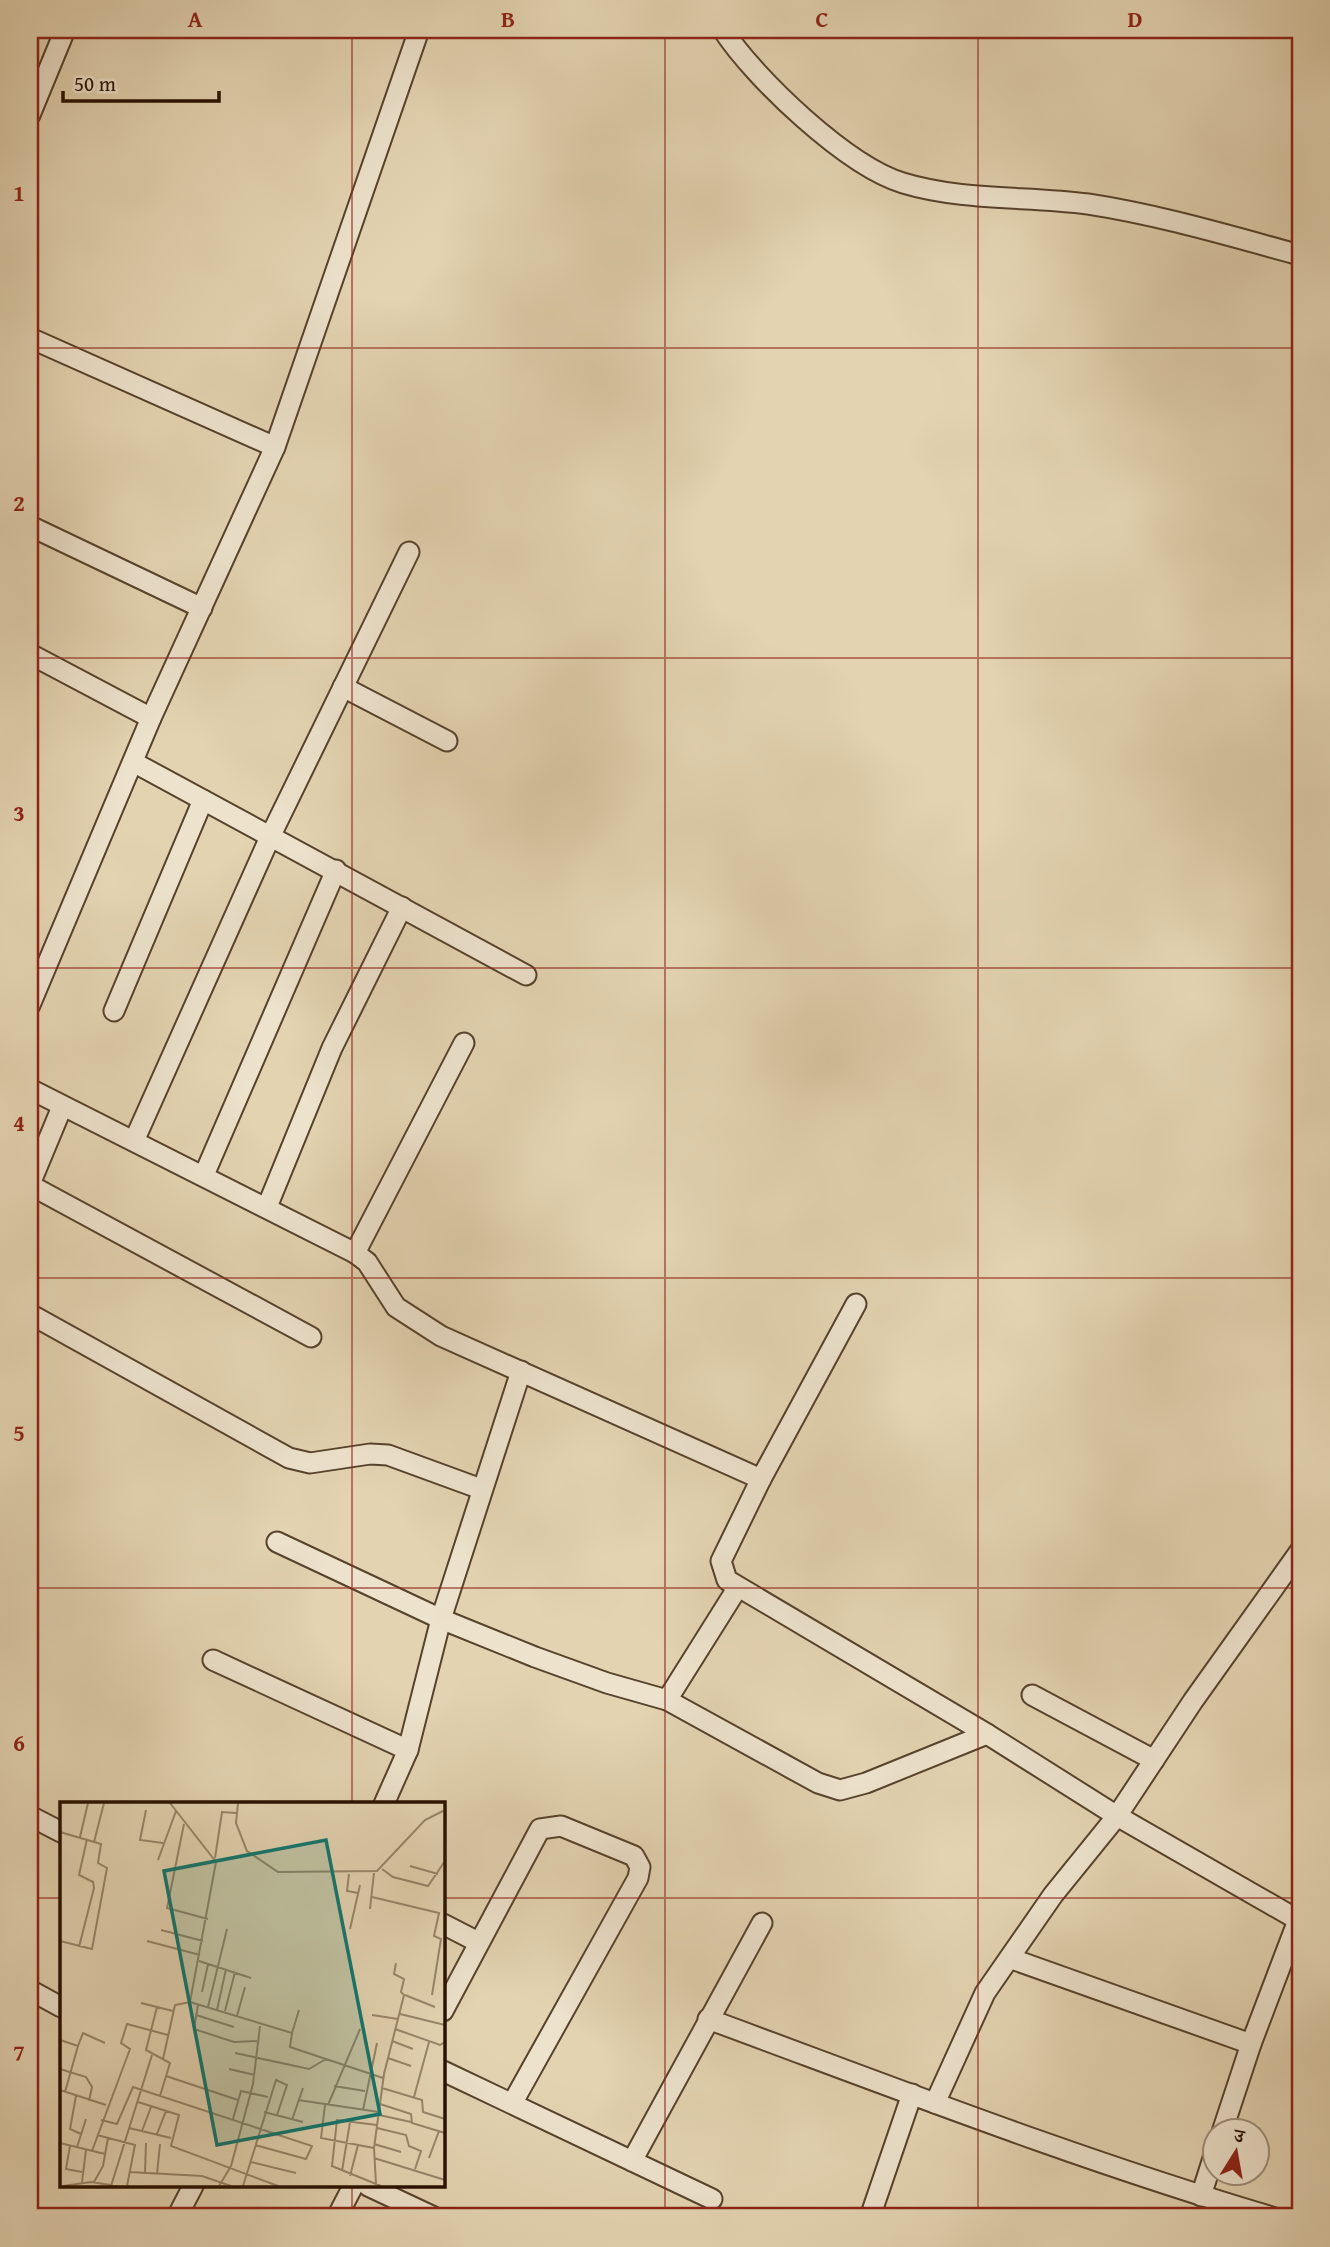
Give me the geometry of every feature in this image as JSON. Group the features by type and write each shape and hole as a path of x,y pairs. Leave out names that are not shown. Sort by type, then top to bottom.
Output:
{"street":[{"path":"30,115 65,30"},
{"path":"30,1004 151,718 275,447 419,30"},
{"path":"723,30 790,107 872,168 902,183 940,191 1088,205 1195,225 1300,255"},
{"path":"30,338 275,447"},
{"path":"30,527 202,608"},
{"path":"134,1142 270,836 409,552"},
{"path":"30,654 151,718"},
{"path":"342,687 447,741"},
{"path":"134,762 526,975"},
{"path":"114,1010 203,800"},
{"path":"204,1175 336,870"},
{"path":"267,1207 332,1048 402,907"},
{"path":"355,1253 464,1042"},
{"path":"30,1089 355,1253 367,1262 396,1307 415,1321 761,1479"},
{"path":"62,1107 30,1185 311,1337"},
{"path":"856,1304 761,1479 721,1562 727,1580 987,1734 1117,1816 1299,1919 1251,2044 1227,2118"},
{"path":"30,1314 289,1458 310,1463 370,1454 388,1455 481,1489"},
{"path":"385,1802 408,1750 422,1704 441,1619 521,1371"},
{"path":"277,1542 441,1619 580,1674 667,1700 818,1783 840,1790 866,1783 987,1734"},
{"path":"936,2103 985,1993 1012,1959 1053,1895 1117,1816 1300,1552"},
{"path":"667,1700 737,1587"},
{"path":"213,1660 408,1750"},
{"path":"1032,1695 1154,1760"},
{"path":"30,1816 60,1831"},
{"path":"444,2009 540,1829 561,1826 634,1856 640,1867 638,1878 513,2102"},
{"path":"632,2161 762,1923"},
{"path":"444,1925 478,1942"},
{"path":"1012,1959 1251,2044"},
{"path":"30,1990 60,2006"},
{"path":"708,2019 936,2103 1201,2196 1272,2217"},
{"path":"444,2071 712,2199"},
{"path":"870,2217 912,2094"},
{"path":"177,2217 192,2188"},
{"path":"337,2217 352,2188"},
{"path":"372,2188 434,2217"},
{"path":"1201,2196 1204,2188"}]}
